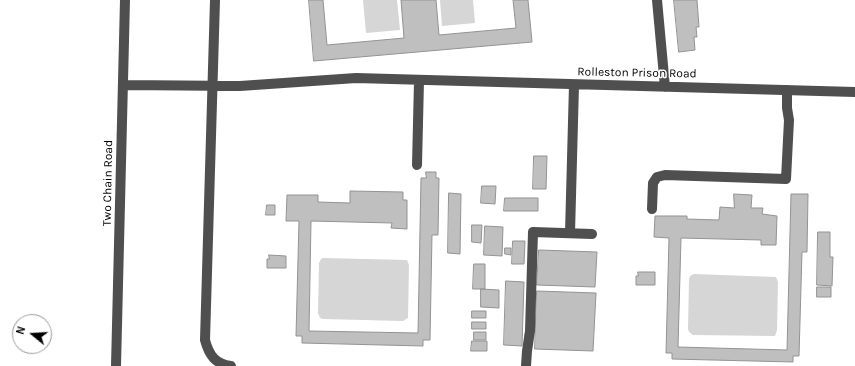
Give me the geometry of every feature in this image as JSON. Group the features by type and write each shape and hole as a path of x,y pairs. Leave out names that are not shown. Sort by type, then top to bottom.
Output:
{"street":[{"name":"Two Chain Road","path":"116,366 125,0"},
{"path":"215,0 205,340 208,351 216,361 231,366"},
{"path":"657,0 664,86"},
{"name":"Rolleston Prison Road","path":"123,84 240,86 356,78 406,79 419,81 855,92"},
{"path":"418,165 419,81"},
{"path":"570,233 574,85"},
{"path":"652,209 653,183 657,177 665,175 786,179 789,128 787,90"},
{"path":"526,366 530,331 532,232 592,234"}],"shaded area":[{"path":"363,0 397,0 400,30 366,33"},
{"path":"440,0 473,0 475,23 442,26"},
{"path":"323,258 407,260 409,265 408,318 403,321 320,318 318,313 319,263"},
{"path":"694,274 776,277 778,282 777,330 775,336 693,335 689,332 689,279 690,276"}],"building":[{"path":"309,0 323,0 327,45 404,38 401,0 436,0 439,35 516,28 513,0 528,0 532,42 314,61"},
{"path":"674,0 697,0 699,27 696,27 697,37 694,37 695,50 679,52"},
{"path":"534,156 547,156 546,189 533,189"},
{"path":"426,172 436,172 436,178 439,178 438,235 432,235 430,340 423,340 423,346 302,343 302,336 296,336 299,221 286,221 287,195 318,195 318,202 350,203 350,191 403,192 403,200 407,200 407,229 391,228 392,223 311,221 309,331 418,333 421,178 426,178"},
{"path":"482,186 496,186 495,204 481,203"},
{"path":"449,193 461,194 460,254 448,253"},
{"path":"734,194 752,195 751,208 763,208 762,214 777,216 776,245 761,245 761,240 681,238 678,347 787,350 791,194 808,194 807,252 802,252 799,356 793,356 793,362 672,359 672,353 666,353 669,238 654,237 655,216 687,216 687,219 719,220 720,207 734,208"},
{"path":"505,198 538,198 538,211 504,211"},
{"path":"267,205 275,205 275,215 266,215"},
{"path":"472,225 482,225 481,243 472,242"},
{"path":"485,226 503,227 502,256 484,255"},
{"path":"818,232 830,232 830,257 833,257 832,286 817,285"},
{"path":"513,241 525,241 524,264 512,264"},
{"path":"505,248 511,248 511,255 505,254"},
{"path":"539,250 597,252 595,287 537,285"},
{"path":"269,255 286,256 286,268 267,268 267,259 269,259"},
{"path":"474,264 485,264 485,289 473,289"},
{"path":"638,272 655,272 655,285 636,285 636,276 638,276"},
{"path":"506,281 524,282 522,346 504,345"},
{"path":"817,287 831,287 831,297 817,297"},
{"path":"481,289 499,290 499,308 481,307"},
{"path":"537,291 596,293 593,351 535,349"},
{"path":"472,311 486,311 486,318 472,318"},
{"path":"472,322 486,322 486,329 472,329"},
{"path":"474,332 486,332 486,340 474,340"},
{"path":"472,341 487,341 487,351 471,351"}]}
